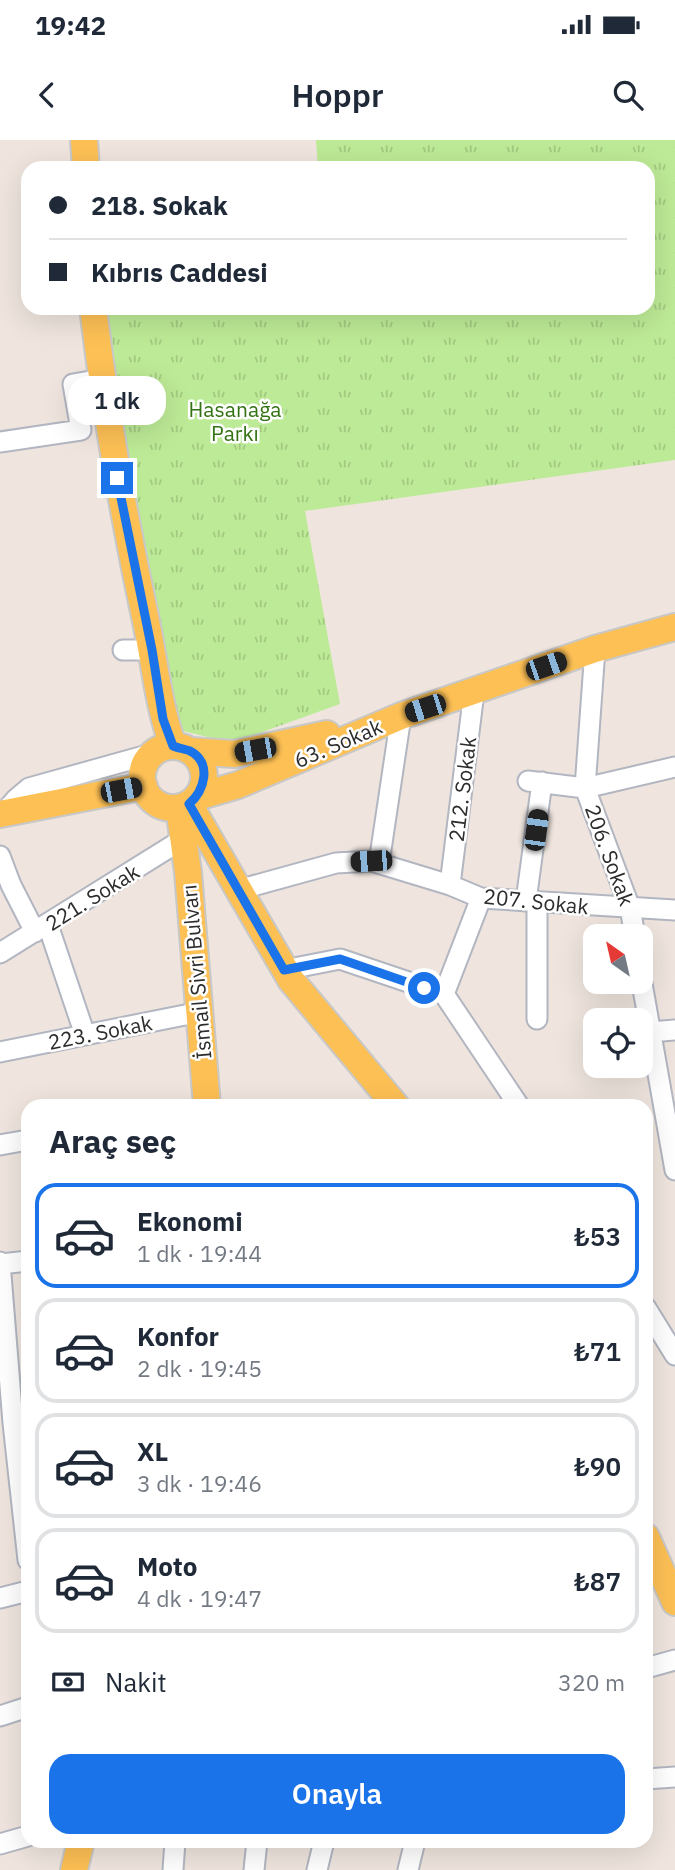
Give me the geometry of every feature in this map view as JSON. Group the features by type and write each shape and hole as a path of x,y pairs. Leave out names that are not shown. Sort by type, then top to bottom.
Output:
{"main road":[{"path":"84,140 86,161"},
{"path":"94,315 121,503 152,650 163,719 160,760 151,799 159,805 188,803"},
{"name":"63. Sokak","path":"188,803 238,785 401,716 595,649 675,627"},
{"name":"63. Sokak","path":"2,813 35,799 160,760 234,754 401,716"},
{"path":"160,760 198,758 203,767 204,778 188,803"},
{"path":"188,803 284,970 384,1099"},
{"name":"İsmail Sivri Bulvarı","path":"188,803 183,839 191,898 206,1099"},
{"path":"191,898 200,888 209,884 218,883 238,890"},
{"path":"653,1554 675,1602"},
{"path":"74,1870 79,1848"}],"street":[{"path":"84,140 94,140"},
{"path":"0,442 80,430 73,384 102,379"},
{"name":"206. Sokak","path":"595,649 585,788 631,908 633,924"},
{"path":"123,650 152,650"},
{"name":"212. Sokak","path":"450,885 474,692"},
{"path":"379,863 401,716"},
{"path":"537,1019 532,901 535,782 585,788 675,767"},
{"name":"221. Sokak","path":"0,953 183,839"},
{"path":"0,856 11,886 41,929 86,1035"},
{"name":"207. Sokak","path":"238,890 336,863 379,863 450,885 481,898 675,910"},
{"path":"444,994 481,898"},
{"path":"284,970 340,959 444,994 514,1099"},
{"name":"223. Sokak","path":"0,1052 200,1012"},
{"path":"653,1032 675,1030"},
{"path":"653,1054 662,1119 675,1170"},
{"path":"0,1145 21,1141"},
{"path":"21,1262 0,1263 1,1290 20,1423 9,1469 21,1526"},
{"path":"653,1319 675,1355"},
{"path":"0,1598 21,1593"},
{"path":"653,1666 675,1660"},
{"path":"0,1716 21,1709"},
{"path":"653,1779 675,1777"},
{"path":"0,1844 21,1838"},
{"path":"173,1870 174,1848"},
{"path":"254,1870 256,1848"},
{"path":"317,1870 322,1848"},
{"path":"408,1870 413,1848"}],"green space":[{"name":"Hasanağa Parkı","path":"316,140 675,140 675,460 305,511 340,704 232,743 183,731 170,709 104,315 655,315 655,161 318,161"}],"route":[{"path":"117,478 152,650 163,719 173,746 191,751 203,767 202,788 189,804 284,970 340,959 424,988"}]}
